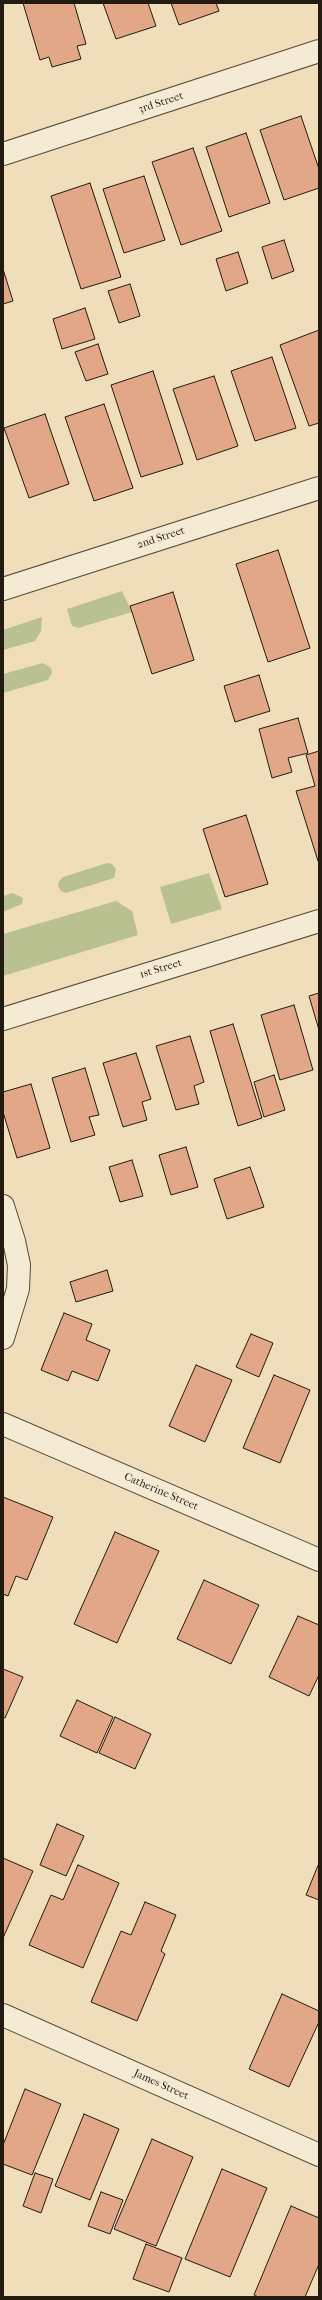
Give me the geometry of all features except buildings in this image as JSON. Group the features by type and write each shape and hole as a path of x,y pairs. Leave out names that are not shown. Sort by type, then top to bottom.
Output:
{"street":[{"name":"3rd Street","path":"3,154 319,51"},
{"name":"2nd Street","path":"3,589 319,488"},
{"name":"1st Street","path":"3,1019 319,922"},
{"path":"3,1206 14,1241 19,1265 18,1289 3,1338"},
{"name":"Catherine Street","path":"3,1424 319,1560"},
{"name":"James Street","path":"3,2015 319,2155"}],"green space":[{"path":"122,591 132,612 78,628 72,626 67,609"},
{"path":"42,617 41,631 35,641 3,650 3,630"},
{"path":"43,663 51,668 52,673 48,680 3,693 3,674"},
{"path":"107,863 112,864 116,869 114,878 66,893 61,891 58,886 59,881 63,877"},
{"path":"209,873 222,909 171,924 160,887"},
{"path":"13,893 23,898 22,904 3,912 3,896"},
{"path":"116,901 132,911 138,935 3,976 3,934"}]}
